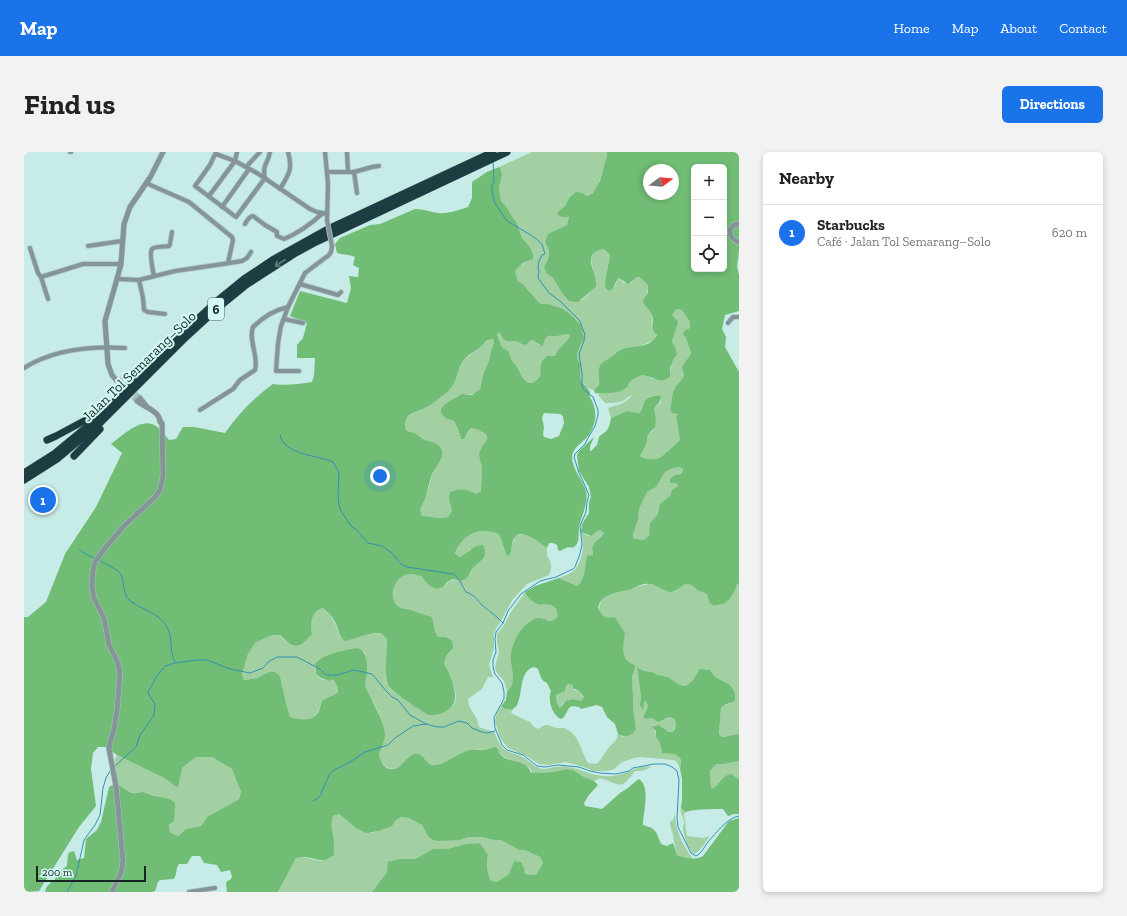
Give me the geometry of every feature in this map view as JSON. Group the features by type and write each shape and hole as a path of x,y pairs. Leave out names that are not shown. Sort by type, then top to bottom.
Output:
{"highway":[{"name":"Jalan Tol Semarang–Solo","path":"24,480 57,459 100,423 204,320 246,286 294,254 316,242 439,181 493,152"},
{"name":"Jalan Tol Semarang–Solo","path":"24,473 54,454 106,411 190,325 217,301 274,259 326,230 507,152"},
{"path":"74,456 112,416 120,404"},
{"path":"47,440 84,421 95,420"}],"street":[{"path":"118,380 111,373 108,364 105,321 118,279 121,264 123,230 127,212 151,176 163,152"},
{"path":"209,196 235,161 238,152"},
{"path":"222,207 260,152"},
{"path":"270,152 264,166 265,178 236,217 195,185 210,165 216,153 235,161 265,178 310,209 325,214"},
{"path":"280,189 291,167 288,152"},
{"path":"299,371 276,371 278,343 281,326 288,307 306,271 332,252 325,214 328,195 325,152"},
{"path":"347,152 348,172"},
{"path":"327,172 354,172 379,166"},
{"path":"354,172 356,193"},
{"path":"146,183 188,202 232,237 233,240 228,263"},
{"path":"245,224 248,219 253,216 277,232 277,236 284,239 293,235 325,214"},
{"path":"739,224 734,225 730,230 730,235 735,241 739,242"},
{"path":"154,276 151,253 152,250 154,248 169,246 172,232"},
{"path":"88,246 122,241"},
{"path":"30,248 38,273 42,277 48,299"},
{"path":"118,279 139,280 176,270 228,263 246,259 251,252"},
{"path":"42,277 83,264 121,264"},
{"path":"139,280 145,310 165,314"},
{"path":"300,284 338,295 341,292"},
{"path":"200,410 234,389 240,380 255,370 256,364 252,333 253,327 269,315 288,307"},
{"path":"728,323 733,318 739,318"},
{"path":"284,319 303,323"},
{"path":"24,368 44,358 62,352 106,347 125,348"},
{"path":"112,892 121,873 123,861 114,776 110,756 110,743 117,711 120,669 109,645 104,618 94,598 93,575 97,560 105,548 160,490 163,476 162,423 160,422 159,417 139,400"},
{"path":"189,892 215,888"}],"green space":[{"path":"532,152 607,152 597,187 591,194 586,196 569,198 565,206 560,210 562,217 569,217 567,225 548,235 545,242 549,254 548,260 544,267 546,273 553,278 562,293 582,300 596,287 591,258 593,254 604,249 610,255 605,282 615,287 619,278 624,283 631,283 637,277 640,277 648,284 646,299 652,317 652,328 657,334 654,340 641,346 615,353 599,372 599,385 594,390 587,388 580,377 580,364 577,357 578,351 582,344 581,325 562,309 551,305 538,303 527,288 519,282 516,276 515,271 517,269 533,259 529,246 522,238 517,223 501,201 499,188 502,175 499,167"},
{"path":"607,152 739,152 739,251 737,267 739,275 739,311 725,315 722,329 726,337 725,347 739,372 739,583 737,584 729,600 717,606 710,603 707,594 697,590 692,585 685,584 672,592 666,591 652,584 644,584 611,594 600,603 598,608 601,614 607,617 615,617 625,633 623,648 624,656 635,665 632,677 633,707 636,729 630,735 626,736 618,734 615,724 607,717 602,707 597,705 581,709 579,707 572,706 569,708 564,717 561,719 558,717 554,713 550,704 551,691 547,683 540,676 538,669 534,667 529,669 524,677 519,700 516,706 512,710 505,709 501,706 506,700 507,691 511,687 512,683 511,653 517,636 523,627 532,620 540,618 551,621 557,617 556,610 553,606 535,603 525,592 535,586 559,578 577,586 580,584 583,577 587,556 593,555 592,549 594,543 604,533 600,530 591,536 581,532 582,524 589,513 589,502 591,497 589,487 579,471 577,455 579,451 594,437 590,446 590,451 597,445 599,436 606,432 611,418 627,411 639,413 645,400 657,395 661,396 661,398 660,402 654,409 656,418 655,427 648,435 646,445 640,456 648,459 659,458 680,440 676,416 678,414 672,413 670,410 673,392 684,375 682,368 683,365 691,354 686,338 683,335 684,331 690,328 690,322 682,310 676,309 672,315 678,322 672,342 677,354 671,364 669,377 659,380 647,376 640,376 633,379 624,390 607,393 595,393 594,390 599,385 599,368 602,363 621,350 650,343 657,335 652,326 653,319 650,311 645,306 643,301 648,292 648,285 639,277 628,284 619,278 613,288 609,291 606,289 605,282 610,255 604,249 594,253 591,260 596,287 578,302 569,301 553,278 546,273 544,267 548,260 549,254 545,242 548,234 567,225 569,217 562,217 557,214 565,206 569,198 576,192 587,196 593,193 600,181","holes":["678,467 682,468 683,471 681,474 675,475 670,479 670,483 676,483 678,486 672,490 670,496 660,504 658,514 650,523 649,536 643,540 633,538 638,520 639,509 647,492 656,487 665,472","568,684 573,685 573,688 579,691 584,697 581,701 573,699 566,701 560,708 556,695 565,691"]},
{"path":"499,167 501,170 502,175 499,188 501,201 517,223 522,238 529,246 533,254 533,259 523,263 515,271 518,281 524,285 538,302 563,309 581,325 584,338 577,357 580,364 580,377 590,392 590,397 594,407 595,422 590,433 577,447 572,457 572,461 585,487 587,495 586,505 579,527 577,543 571,548 568,547 560,551 558,550 557,545 553,543 549,543 547,548 533,538 523,534 518,534 512,544 511,552 507,556 499,534 479,531 473,533 462,541 455,553 460,557 473,548 483,545 485,551 484,558 474,567 466,579 460,581 453,579 447,582 443,587 436,589 431,587 422,576 413,574 405,575 396,582 393,592 395,603 404,609 432,617 435,632 438,637 446,637 452,641 453,647 444,663 453,684 455,698 454,703 450,708 442,713 436,715 427,714 390,688 388,685 386,669 387,639 381,633 345,641 340,635 334,619 323,608 316,612 312,618 312,634 302,644 296,646 290,644 280,635 273,635 256,642 248,654 242,674 244,680 257,678 269,672 275,672 280,676 290,717 310,719 319,711 322,701 338,691 333,679 330,681 321,678 316,674 315,664 329,655 358,648 365,655 367,662 366,688 381,719 385,734 379,755 386,767 390,769 398,768 409,757 416,754 421,755 433,765 438,765 467,751 494,747 497,748 503,757 525,765 529,768 531,773 553,772 567,769 573,770 594,781 598,785 584,803 585,806 602,809 639,779 643,783 646,794 643,825 652,828 656,832 661,844 667,846 673,843 677,855 693,859 700,858 729,821 739,818 739,892 372,892 387,872 388,862 400,859 415,859 433,849 447,849 466,844 480,843 488,855 487,868 491,881 497,882 509,874 514,861 521,862 525,874 536,875 543,863 540,857 525,850 519,850 501,840 468,837 460,840 433,840 428,836 422,825 409,818 402,817 396,820 392,826 379,831 366,833 356,828 339,814 333,816 332,820 334,855 325,860 307,857 296,858 278,892 227,892 227,881 232,877 230,870 221,872 217,865 204,863 200,856 192,856 187,864 179,864 174,879 160,880 155,891 152,892 45,892 48,885 55,880 57,873 67,866 68,854 70,852 74,851 77,860 84,858 86,839 97,830 101,822 109,787 116,783 131,792 145,792 153,796 173,801 175,803 174,821 169,825 169,830 171,833 178,836 186,829 201,826 207,817 239,799 241,792 232,769 212,757 196,757 182,768 178,788 164,778 117,755 105,747 98,747 93,753 91,769 96,806 79,827 39,891 24,892 24,617 28,617 46,602 65,554 96,507 122,453 111,444 132,428 145,423 156,426 169,440 176,439 183,427 194,427 225,433 235,419 259,395 273,384 288,385 312,382 314,376 315,358 297,358 297,345 303,338 307,323 290,316 300,291 347,303 351,288 349,276 358,277 359,268 353,265 355,257 337,253 335,244 340,238 370,225 380,224 415,209 442,213 453,212 468,207 472,198 472,182 487,172","holes":["499,332 504,340 507,341 516,341 526,345 531,340 542,346 545,338 549,336 569,334 570,336 555,356 547,356 542,361 539,378 532,383 528,383 522,377 511,359 509,352 501,345 497,335","493,339 494,342 480,389 472,395 462,394 448,402 441,409 441,413 445,418 454,421 461,439 464,439 469,430 472,428 481,431 487,437 487,440 480,450 479,455 482,465 481,491 476,494 463,490 450,492 449,499 452,511 448,517 438,518 422,516 420,510 423,505 432,474 442,457 442,453 437,444 406,430 405,424 407,418 414,412 433,403 450,390 454,384 461,363 481,347 486,341","544,413 560,414 563,416 564,423 559,436 551,439 544,437 542,418"]},
{"path":"676,309 682,310 690,322 690,328 683,335 686,338 691,355 683,365 682,368 684,375 673,392 670,410 672,413 679,414 676,416 680,440 659,458 647,459 640,456 646,445 648,435 653,431 656,418 654,409 661,402 661,396 651,397 645,400 639,413 627,411 611,418 608,408 624,402 632,395 623,401 616,403 605,403 599,396 599,393 615,392 625,389 633,378 638,376 654,379 671,373 671,363 676,357 672,342 675,332 671,315"},
{"path":"499,332 504,340 507,341 516,341 522,344 528,343 530,340 539,345 546,337 569,334 570,336 555,356 547,356 542,361 539,378 532,383 528,383 522,377 509,353 501,345 497,335"},
{"path":"493,339 494,342 480,389 471,394 463,394 456,397 448,419 454,421 461,439 466,436 472,428 481,431 487,437 487,440 480,450 479,455 482,465 481,491 476,494 470,491 449,499 452,511 448,517 438,518 422,516 420,510 426,497 433,473 441,458 428,441 406,430 405,425 407,419 412,413 428,406 447,392 454,384 459,367 463,362 485,342"},
{"path":"678,467 682,468 683,471 681,474 675,475 678,486 673,490 668,499 660,504 658,514 652,523 649,536 643,540 633,538 638,520 639,509 647,492 656,487 665,472"},
{"path":"486,530 499,534 507,556 516,536 523,534 532,537 547,548 547,554 551,567 549,575 527,584 513,599 496,629 494,634 494,648 489,665 493,677 488,677 482,689 468,699 469,706 477,719 479,727 494,732 500,745 505,750 520,756 535,766 544,769 567,767 596,775 610,776 618,775 637,768 647,766 652,767 642,771 635,771 626,782 619,785 600,778 594,781 573,770 567,769 553,772 532,773 530,768 512,761 500,754 497,748 486,750 479,749 460,754 446,762 436,765 429,764 425,759 392,769 384,765 379,755 384,742 384,729 379,714 368,695 366,688 367,665 364,652 348,650 327,656 316,663 315,670 317,676 324,680 333,679 338,690 334,695 321,704 319,710 313,717 305,720 290,717 287,711 280,676 269,672 257,678 244,680 242,674 248,654 256,642 273,635 279,635 290,644 312,634 312,618 316,612 323,608 332,618 340,637 351,640 368,634 381,633 387,639 387,683 396,693 429,714 438,714 450,709 455,701 456,694 444,662 449,653 446,637 438,637 431,617 399,607 393,598 394,587 400,578 410,574 423,576 426,582 443,587 450,581 460,581 471,573 474,567 484,558 470,549 466,554 460,557 455,553 457,547 463,539"},
{"path":"600,530 604,533 594,543 592,549 593,555 587,557 580,584 577,586 559,578 571,572 579,564 583,547 581,532 588,536"},
{"path":"737,583 739,583 739,734 726,737 719,734 721,708 724,705 730,704 733,693 728,685 715,677 710,670 703,669 687,686 680,685 668,677 644,671 638,667 641,693 640,701 647,701 648,706 644,715 647,719 652,718 659,721 669,718 675,720 673,732 667,731 659,725 653,725 652,727 655,730 661,745 661,752 679,756 681,761 680,769 677,762 674,760 641,757 622,762 614,769 607,771 593,771 566,762 548,765 539,764 508,748 500,738 495,721 496,715 501,706 505,709 512,710 511,713 530,722 534,727 539,729 548,725 557,728 564,728 571,732 580,744 588,763 598,763 616,740 618,734 623,737 636,729 633,707 632,677 635,665 624,656 623,648 625,633 615,617 607,617 600,613 600,603 604,597 647,584 656,585 674,592 685,584 692,585 697,590 708,594 711,604 717,606 728,601"},
{"path":"525,592 535,603 553,606 557,614 554,620 539,618 511,653 513,678 510,688 507,691 504,681 497,673 495,668 499,651 497,634"},
{"path":"637,667 644,671 668,677 680,685 686,686 693,680 700,669 710,670 715,677 730,685 735,693 735,700 721,708 719,734 724,737 739,734 739,761 717,764 714,766 710,771 711,788 712,789 715,787 725,776 731,774 739,779 739,814 728,816 723,809 686,812 682,809 680,758 675,754 662,753 660,743 656,737 656,731 652,727 659,725 669,732 672,732 676,725 675,720 673,718 669,718 658,722 652,718 644,718 648,706 646,701 644,702 643,709 640,705 641,695"},
{"path":"568,684 573,685 574,690 579,691 584,697 581,701 573,699 563,703 560,708 556,695 565,691"},
{"path":"117,755 164,778 178,788 181,768 196,757 212,757 232,769 241,792 239,799 207,817 201,826 183,831 178,836 171,833 169,830 169,825 172,824 156,796 144,792 134,793 127,791 116,783 115,759"},
{"path":"739,761 739,779 734,776 727,775 716,786 712,789 711,788 710,771 714,766 717,764"},
{"path":"681,806 686,812 684,814 687,836 703,838 710,836 701,849 694,854 688,845 684,834 684,821"},
{"path":"339,814 350,823 372,833 392,826 396,820 403,817 409,818 422,825 428,836 460,840 468,837 481,837 501,840 519,850 525,850 540,857 543,863 536,875 525,874 524,868 514,861 509,874 497,882 491,881 487,868 488,855 480,843 466,844 447,849 433,849 415,859 400,859 387,872 372,892 278,892 296,858 301,857 321,861 334,842 332,819 333,816"},
{"path":"675,814 676,826 680,837 693,859 677,855 670,824"}],"waterway":[{"path":"493,161 494,182 492,185 492,192 495,203 506,220 534,237 542,244 545,254 542,255 539,261 538,278 549,293 561,302 580,321 585,335 579,354 582,385 583,389 593,397 598,410 595,426 585,444 574,457 579,473 589,495 586,512 580,526 582,544 575,567 556,577 540,581 521,594 508,611 503,623 496,632 496,652 493,660 493,667 495,674 502,683 504,699 494,717 495,728 502,745 507,750 523,755 537,766 545,767 558,765 579,767 600,773 616,774 629,771 633,768 654,764 665,764 672,767 677,771 679,780 678,827 691,853 696,856 722,826 730,819 739,816"},
{"path":"280,435 283,442 288,447 302,453 333,462 339,473 338,495 341,511 351,526 357,530 368,543 382,546 392,553 401,564 407,567 453,574 459,580 466,592 474,596 503,623"},
{"path":"79,549 96,559"},
{"path":"99,560 116,569 120,573 123,579 125,594 129,600 155,615 165,623 168,629 172,654 175,662"},
{"path":"115,766 136,747 140,735 154,715 155,704 148,692 157,676 165,666 196,660 207,660 230,669 250,673 263,668 268,662 277,657 297,657 320,669 326,675 337,675 354,670 372,674 387,692 398,700 410,715 426,724 444,727 459,721 467,723 472,728 482,732 487,733 495,731"},
{"path":"313,801 321,794 329,775 334,770 365,752 388,745 395,738 413,726 426,724"},
{"path":"67,892 76,876 84,840 100,815 103,788 110,771"}],"tunnel":[{"path":"119,378 140,398"},
{"path":"117,381 137,401"}],"place":[{"name":"Starbucks","path":"43,500"}]}
